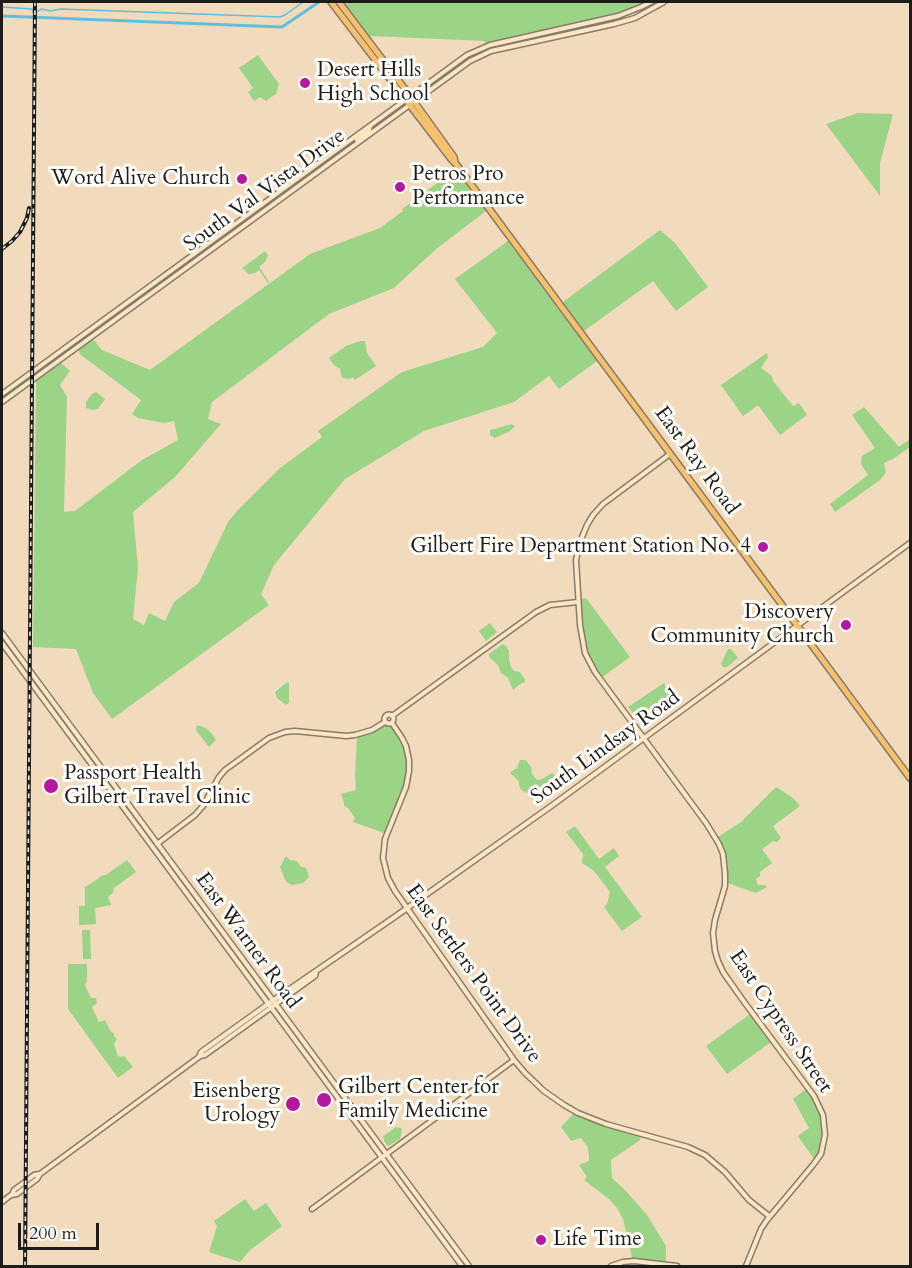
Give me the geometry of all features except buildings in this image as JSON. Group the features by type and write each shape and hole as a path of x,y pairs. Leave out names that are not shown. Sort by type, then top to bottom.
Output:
{"main road":[{"name":"East Ray Road","path":"331,2 410,100"},
{"name":"East Ray Road","path":"339,2 451,159 910,778"},
{"name":"South Val Vista Drive","path":"2,402 358,142 442,73 474,51 505,41 618,16 651,2"},
{"name":"South Val Vista Drive","path":"2,394 370,125 477,57 507,47 614,24 645,13 664,2"},
{"path":"356,35 367,46 372,47"},
{"path":"505,41 507,47"},
{"path":"442,73 446,78"},
{"path":"358,142 358,139 369,130 370,125"},
{"path":"14,386 17,391"},
{"name":"East Cypress Street","path":"670,454 603,504 590,520 582,536 576,556 581,637 589,662 595,672 719,844 723,854 725,886 713,933 715,951 723,972 822,1110 826,1129 821,1154 769,1216 761,1229 746,1266"},
{"name":"South Lindsay Road","path":"2,1202 11,1195 17,1194 37,1179 40,1174 199,1057 212,1050 312,972 316,972 644,739 910,543"},
{"path":"385,722 387,715 392,716 542,608 578,602"},
{"name":"East Warner Road","path":"2,633 469,1266"},
{"name":"East Warner Road","path":"2,643 462,1266"},
{"path":"157,844 195,815 225,770 269,738 285,732 300,730 350,736 372,730 385,722 392,723 392,716"},
{"name":"East Settlers Point Drive","path":"392,723 404,742 409,760 409,771 406,787 386,834 383,858 386,872 407,908 514,1060 544,1091 578,1113 606,1124 702,1153 725,1172 749,1200 769,1216"},
{"path":"221,940 226,936"},
{"name":"South Lindsay Road","path":"199,1057 201,1052 269,1006"},
{"path":"212,1050 222,1038"},
{"path":"312,1209 514,1060"},
{"path":"318,1071 322,1068"},
{"path":"611,1266 634,1261 677,1266"}],"green space":[{"path":"342,2 646,2 621,12 486,44 484,41 368,37"},
{"path":"258,55 279,84 276,94 266,101 260,97 254,101 248,92 253,88 239,68"},
{"path":"858,113 893,114 880,163 880,196 826,124"},
{"path":"455,170 486,211 435,250 394,288 329,314 212,402 208,419 221,424 175,477 133,512 138,568 133,619 144,625 149,613 165,621 174,602 199,583 228,522 279,469 322,437 318,431 402,372 483,347 497,333 455,279 508,241 597,361 559,389 549,376 514,402 424,431 345,479 274,565 261,594 269,605 112,719 93,693 76,649 33,647 36,380 61,363 70,371 60,385 67,397 64,512 75,511 142,460 178,440 174,421 164,423 138,418 132,414 141,400 81,355 78,350 93,339 102,350 150,370 310,254 380,228"},
{"path":"660,230 675,243 708,287 676,311 653,281 584,331 563,302"},
{"path":"265,251 268,255 260,268 268,283 259,270 249,274 242,268"},
{"path":"365,341 367,353 376,366 355,380 353,377 342,378 340,369 329,358 346,346"},
{"path":"767,353 768,357 761,368 772,376 773,381 793,406 799,403 807,415 780,435 758,405 743,416 721,385"},
{"path":"96,392 105,399 98,409 86,408 86,402"},
{"path":"864,407 899,447 910,439 910,447 884,463 886,473 880,480 835,512 830,504 868,475 861,464 862,456 875,448 852,415"},
{"path":"512,424 515,426 510,431 495,438 490,435 490,430"},
{"path":"586,598 630,657 601,678 587,653 583,637 580,599"},
{"path":"490,623 497,632 486,641 479,631"},
{"path":"503,644 509,651 511,667 514,671 520,672 525,680 513,690 508,678 501,673 498,665 489,657 489,654"},
{"path":"728,649 731,649 738,658 727,667 723,667 721,664"},
{"path":"287,682 289,683 289,703 286,705 277,698 275,692"},
{"path":"664,683 673,704 660,711 646,724 641,723 628,707"},
{"path":"385,724 391,725 402,742 408,767 405,786 384,833 353,822 355,818 344,806 341,794 356,790 357,737 372,733"},
{"path":"197,725 206,728 216,740 209,747 196,730"},
{"path":"520,760 526,760 537,780 552,773 560,778 562,785 545,798 534,801 520,788 518,780 510,773 517,768"},
{"path":"776,787 793,798 800,806 773,826 781,838 762,849 772,863 760,872 760,876 756,879 758,885 767,887 756,893 728,883 725,855 718,837 741,822"},
{"path":"575,826 599,859 614,848 619,856 605,867 642,917 622,931 604,907 610,892 594,871 582,863 583,854 566,832"},
{"path":"286,856 306,868 309,877 303,883 292,885 286,882 280,867"},
{"path":"127,860 136,872 114,888 108,898 111,905 95,908 96,924 79,925 79,906 85,906 85,887"},
{"path":"82,930 90,930 91,959 83,959"},
{"path":"68,964 87,964 85,985 91,998 96,998 97,1003 92,1007 99,1022 105,1020 111,1032 114,1033 117,1039 114,1044 118,1056 124,1056 133,1067 118,1078 68,1009"},
{"path":"750,1014 771,1042 727,1074 706,1046"},
{"path":"806,1089 817,1104 821,1115 823,1136 814,1159 798,1136 809,1128 793,1099"},
{"path":"574,1113 600,1124 641,1136 640,1140 611,1160 612,1178 647,1215 666,1246 666,1262 632,1258 623,1219 617,1208 584,1180 587,1177 579,1165 589,1161 587,1146 581,1138 571,1141 561,1127"},
{"path":"396,1127 402,1130 400,1139 388,1146 383,1136"},
{"path":"245,1199 254,1211 266,1203 282,1226 249,1251 240,1262 209,1252 217,1226 214,1221"}],"waterway":[{"path":"36,12 42,9 50,11 61,9 280,17 303,2"},
{"path":"2,16 282,27 319,2"},
{"path":"2,7 32,9 33,12"}],"railway":[{"path":"25,1266 35,2"},
{"path":"2,249 20,232 29,208"}],"place":[{"name":"Desert Hills High School","path":"305,83"},
{"name":"Word Alive Church","path":"242,179"},
{"name":"Petros Pro Performance","path":"400,187"},
{"name":"Gilbert Fire Department Station No. 4","path":"763,547"},
{"name":"Discovery Community Church","path":"846,625"},
{"name":"Passport Health Gilbert Travel Clinic","path":"51,786"},
{"name":"Gilbert Center for Family Medicine","path":"324,1100"},
{"name":"Eisenberg Urology","path":"293,1104"},
{"name":"Life Time","path":"541,1240"}]}
